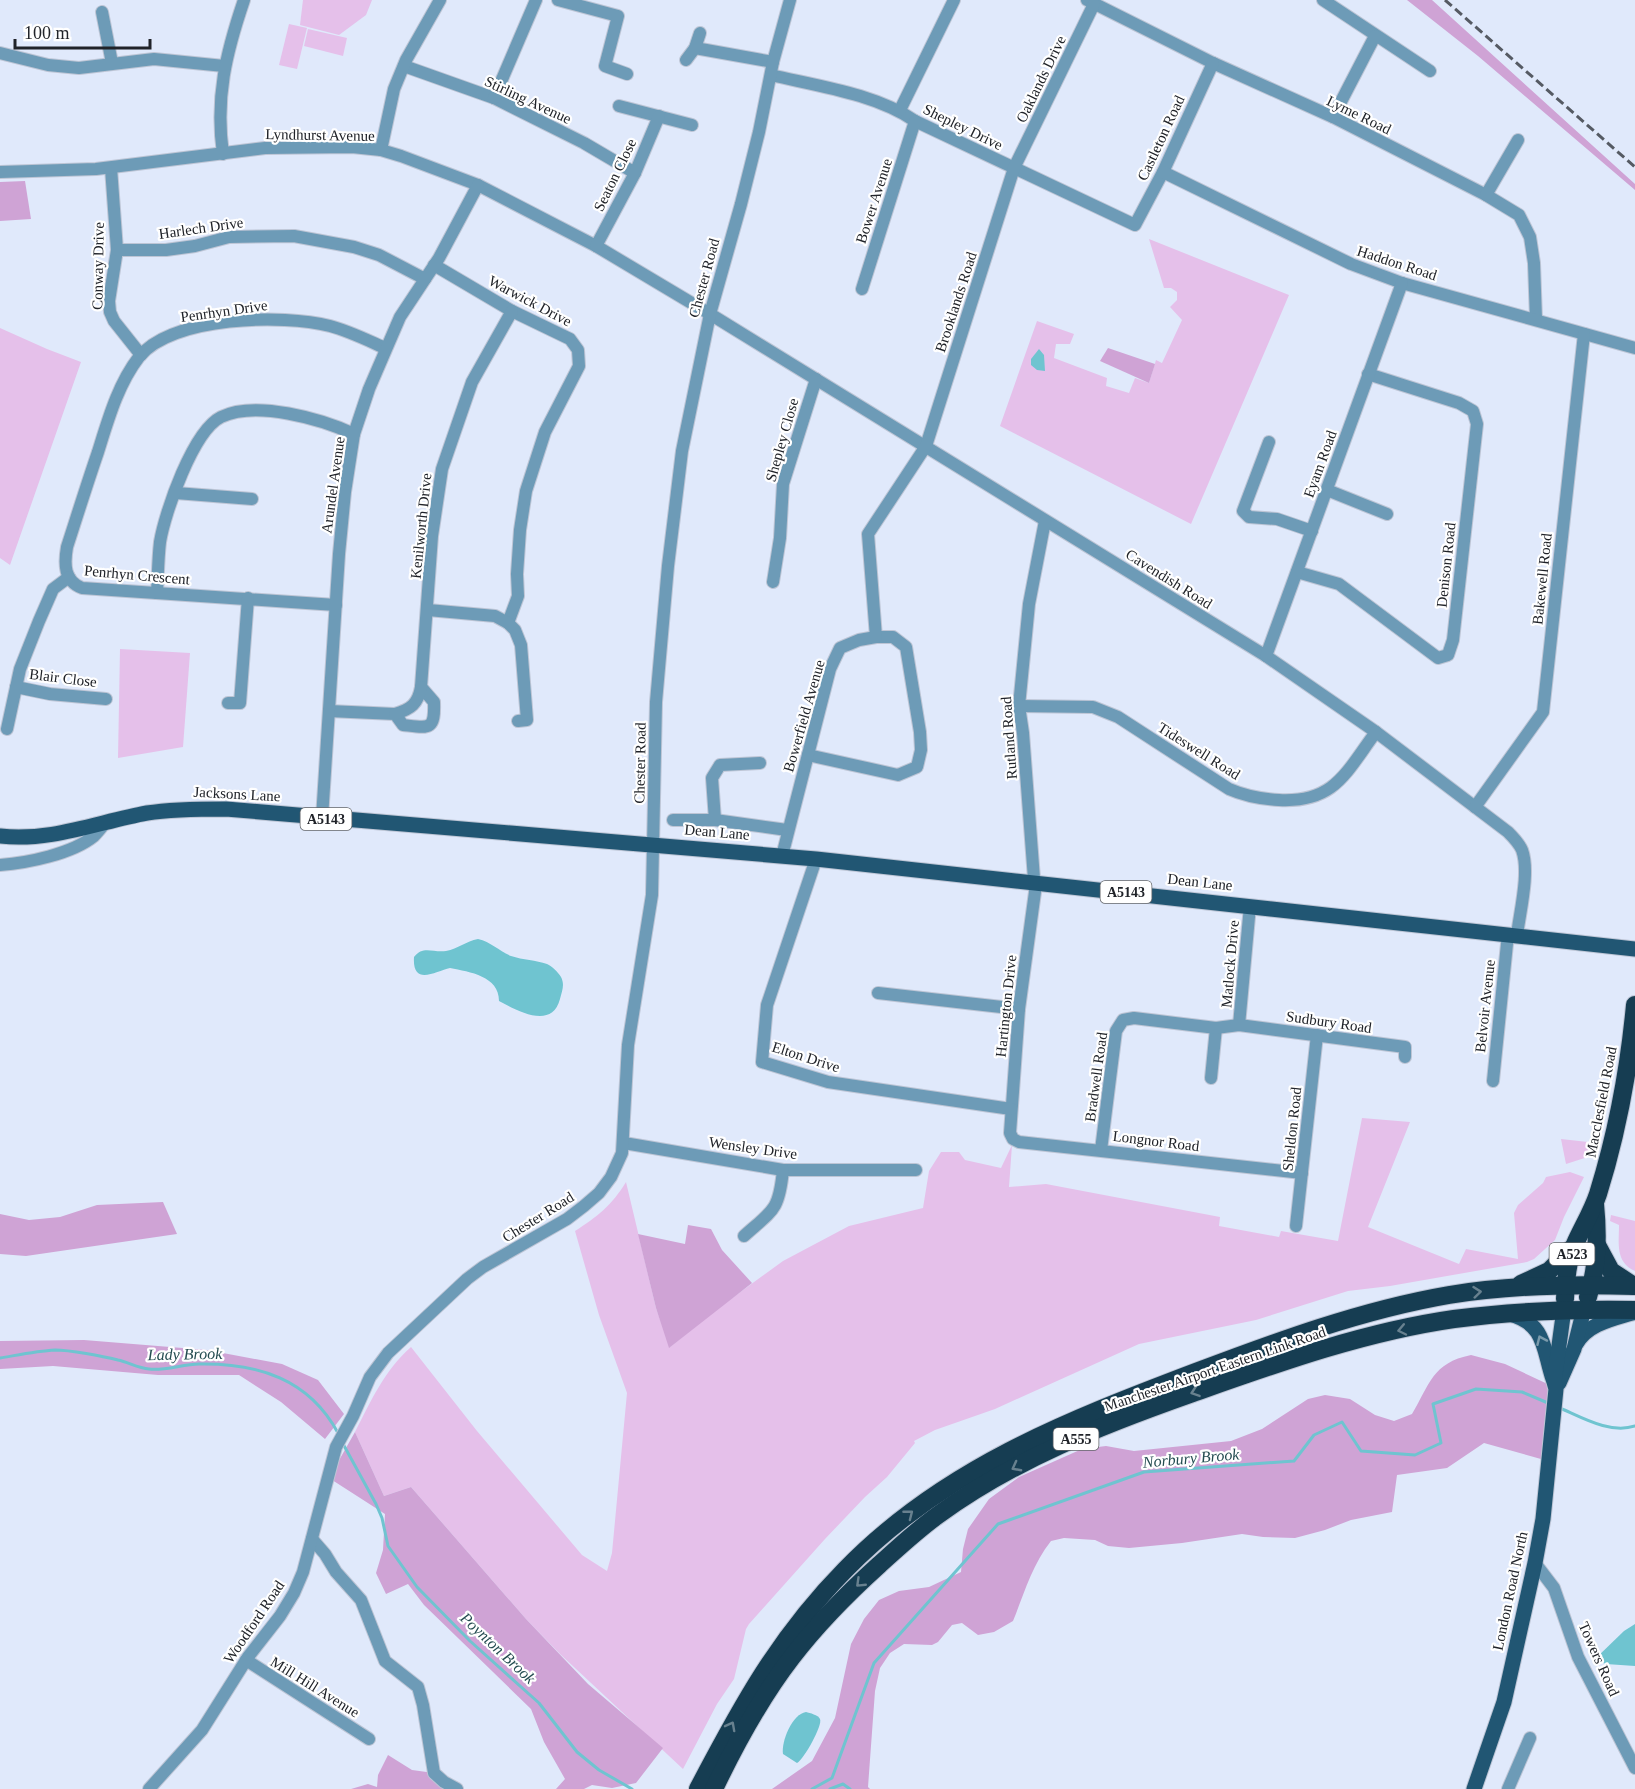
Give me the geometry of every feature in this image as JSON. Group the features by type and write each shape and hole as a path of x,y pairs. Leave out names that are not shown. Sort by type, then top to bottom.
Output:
{"highway":[{"name":"Macclesfield Road","path":"1576,1297 1574,1247 1595,1208 1628,1095 1635,1005"},
{"name":"Macclesfield Road","path":"1576,1297 1597,1244 1595,1208"},
{"path":"1576,1297 1595,1208"},
{"path":"1597,1244 1611,1271 1635,1286"},
{"path":"1508,1289 1549,1271 1574,1247"},
{"name":"Manchester Airport Eastern Link Road","path":"708,1784 791,1658 824,1619 902,1543 937,1515 1027,1461 1114,1422 1286,1360 1399,1330 1452,1320 1509,1314 1576,1297 1635,1286"},
{"name":"Manchester Airport Eastern Link Road","path":"708,1784 748,1696 777,1649 809,1609 854,1561 890,1528 928,1498 965,1474 1008,1450 1095,1411 1281,1340 1450,1295 1508,1289"},
{"name":"A555","path":"1508,1289 1576,1297 1635,1311"},
{"path":"1368,1315 1438,1311 1527,1300 1576,1297 1635,1299"}],"main road":[{"name":"Jacksons Lane","path":"0,837 41,836 148,813 184,809 226,809 654,844"},
{"name":"Dean Lane","path":"654,844 816,858 1635,949"},
{"name":"Macclesfield Road","path":"1555,1389 1574,1349 1576,1297"},
{"name":"Macclesfield Road","path":"1555,1389 1576,1297"},
{"path":"1574,1349 1586,1332 1605,1321 1635,1311"},
{"path":"1509,1314 1530,1323 1540,1334 1555,1389"},
{"name":"London Road North","path":"1474,1789 1504,1702 1535,1563 1543,1518 1555,1389"}],"street":[{"path":"223,154 219,114 224,66 244,0"},
{"path":"381,150 394,89 440,0"},
{"path":"494,98 537,0"},
{"path":"558,0 618,16 600,64 627,74"},
{"name":"Chester Road","path":"353,1416 370,1377 388,1353 467,1279 483,1267 567,1220 584,1206 611,1177 619,1161 624,1143 628,1044 652,895 656,702 668,566 682,451 710,314 741,204 773,62 790,0"},
{"path":"900,110 954,0"},
{"path":"1323,0 1430,71"},
{"name":"Lyme Road","path":"1090,2 1213,63 1333,117 1486,195 1519,215 1530,237 1534,263 1536,319"},
{"name":"Oaklands Drive","path":"1014,168 1090,2"},
{"path":"102,12 112,63"},
{"path":"686,60 695,48 700,33"},
{"path":"1333,117 1375,36"},
{"path":"695,48 773,62"},
{"path":"0,53 48,65 79,68 154,59 224,66"},
{"name":"Castleton Road","path":"1135,225 1163,172 1213,63"},
{"name":"Stirling Avenue","path":"404,66 494,98 584,143 635,173"},
{"name":"Shepley Drive","path":"771,75 849,94 900,110 915,121 1135,225"},
{"path":"619,106 692,125"},
{"name":"Seaton Close","path":"596,246 635,173 658,116"},
{"name":"Bower Avenue","path":"862,289 915,121"},
{"path":"1486,195 1518,140"},
{"name":"Lyndhurst Avenue","path":"0,172 111,168 294,146 381,150 478,186 596,246 710,314"},
{"name":"Conway Drive","path":"111,168 117,250 109,300 110,312 114,321 141,355"},
{"name":"Brooklands Road","path":"926,446 1014,168"},
{"name":"Haddon Road","path":"1163,172 1351,264 1402,283 1635,348"},
{"name":"Arundel Avenue","path":"322,818 345,492 354,434 385,348 400,317 434,265 478,186"},
{"name":"Harlech Drive","path":"117,250 166,250 195,246 229,237 294,236 354,247 379,255 425,279"},
{"name":"Warwick Drive","path":"434,265 512,311 570,339 578,350 579,366 545,432 525,491 519,541 518,596 508,623"},
{"name":"Eyam Road","path":"1266,656 1402,283"},
{"name":"Kenilworth Drive","path":"395,714 409,710 418,700 421,687 432,536 442,469 472,382 512,311"},
{"name":"Cavendish Road","path":"710,314 1266,656 1376,732 1508,832 1522,852 1524,871 1513,934"},
{"name":"Penrhyn Drive","path":"141,355 152,344 193,328 272,318 328,326 385,348"},
{"name":"Bakewell Road","path":"1475,807 1543,712 1584,334"},
{"name":"Penrhyn Crescent","path":"141,355 118,394 67,548 65,567 69,577 82,588 336,605"},
{"name":"Denison Road","path":"1297,572 1339,584 1438,658 1448,655 1453,640 1477,424 1473,411 1460,403 1368,374"},
{"name":"Shepley Close","path":"773,582 780,538 783,484 816,379"},
{"path":"157,593 160,543 165,520 194,447 209,425 221,417 238,412 258,411 331,423 354,434"},
{"path":"1269,442 1243,511 1249,517 1277,519 1312,531"},
{"path":"808,755 898,775 917,767 921,750 920,732 906,647 893,637 876,637 868,534 926,446"},
{"path":"1327,490 1387,514"},
{"path":"176,493 252,499"},
{"name":"Rutland Road","path":"1035,882 1019,706 1029,604 1045,521"},
{"path":"7,729 20,669 53,589 69,577"},
{"path":"228,703 240,703 248,598"},
{"path":"428,610 495,616 515,630 521,645 527,721"},
{"name":"Bowerfield Avenue","path":"782,856 830,669 840,648 859,640 876,637"},
{"name":"Blair Close","path":"16,687 50,694 106,699"},
{"path":"329,711 395,714 403,725 425,728 434,721 434,702 421,687"},
{"name":"Tideswell Road","path":"1019,706 1093,707 1118,717 1229,789 1243,795 1275,800 1300,801 1324,793 1337,782 1376,732"},
{"path":"715,820 712,778 720,765 760,763"},
{"path":"673,820 715,820 787,830"},
{"path":"0,865 27,862 75,846 93,837 106,822"},
{"name":"Elton Drive","path":"816,858 767,1005 762,1062 828,1082 1011,1109"},
{"name":"Hartington Drive","path":"1010,1134 1019,1010 1035,882"},
{"name":"Matlock Drive","path":"1239,1025 1250,906"},
{"name":"Belvoir Avenue","path":"1493,1081 1513,934"},
{"path":"878,993 1019,1010"},
{"name":"Bradwell Road","path":"1101,1150 1116,1031 1123,1020 1134,1018 1216,1028 1239,1025"},
{"name":"Sudbury Road","path":"1239,1025 1405,1047 1405,1057"},
{"path":"1211,1078 1216,1028"},
{"name":"Sheldon Road","path":"1296,1226 1317,1035"},
{"name":"Longnor Road","path":"1010,1134 1019,1142 1302,1173"},
{"name":"Wensley Drive","path":"624,1143 783,1170 916,1170"},
{"path":"744,1236 773,1210 778,1202 783,1170"},
{"name":"Woodford Road","path":"149,1789 202,1730 246,1660 280,1616 294,1593 303,1572 336,1447 353,1416"},
{"path":"312,1539 336,1572 361,1600 385,1661 418,1687 434,1773 457,1789"},
{"name":"Towers Road","path":"1535,1563 1554,1588 1578,1657 1635,1768"},
{"name":"Mill Hill Avenue","path":"246,1660 369,1739"},
{"path":"1508,1789 1530,1738"}],"shaded area":[{"path":"303,0 372,0 366,15 339,35 300,25"},
{"path":"1407,0 1432,0 1635,184 1635,190 1478,56"},
{"path":"289,24 307,28 297,69 279,65"},
{"path":"308,29 347,38 343,56 304,46"},
{"path":"25,181 31,219 0,221 0,182"},
{"path":"1149,239 1289,295 1191,524 1000,426 1037,321 1074,334 1070,344 1056,344 1054,358 1107,378 1106,386 1129,393 1135,378 1149,383 1156,360 1162,363 1182,320 1170,307 1177,300 1177,292 1171,288 1164,288"},
{"path":"0,328 81,362 10,565 0,558"},
{"path":"1108,348 1155,364 1149,383 1100,361"},
{"path":"120,649 190,653 183,747 118,758"},
{"path":"1362,1118 1410,1122 1368,1227 1459,1264 1466,1249 1518,1259 1514,1213 1518,1205 1543,1183 1546,1177 1570,1172 1584,1177 1555,1240 1534,1259 1527,1262 1348,1291 1256,1320 1139,1344 995,1409 935,1430 914,1441 915,1443 887,1477 825,1539 749,1624 734,1679 717,1704 683,1769 560,1654 526,1619 411,1487 384,1496 355,1432 386,1376 411,1347 477,1431 582,1555 607,1571 612,1553 627,1393 599,1315 575,1231 604,1210 626,1182 656,1308 670,1347 713,1312 783,1261 849,1226 923,1208 929,1171 941,1152 959,1152 965,1160 1001,1168 1012,1145 1009,1187 1046,1184 1220,1217 1219,1226 1279,1237 1281,1231 1338,1241"},
{"path":"1561,1139 1597,1143 1594,1155 1566,1164"},
{"path":"163,1202 177,1234 26,1256 0,1254 0,1214 29,1220 60,1217 97,1205"},
{"path":"1611,1215 1635,1221 1635,1271 1624,1263 1621,1257 1619,1225 1610,1221"},
{"path":"688,1225 711,1229 722,1250 752,1283 669,1348 656,1308 638,1234 685,1244"},
{"path":"84,1340 207,1350 282,1364 318,1380 344,1414 325,1439 281,1402 239,1375 158,1375 53,1366 0,1369 0,1341"},
{"path":"1471,1355 1505,1364 1554,1387 1548,1461 1484,1443 1447,1468 1397,1475 1392,1512 1351,1520 1295,1538 1242,1534 1129,1548 1108,1546 1095,1540 1064,1538 1051,1541 1034,1570 1013,1621 994,1632 978,1635 962,1623 952,1625 938,1642 932,1645 904,1644 890,1653 880,1668 875,1691 868,1787 870,1789 772,1789 812,1761 835,1718 851,1644 864,1619 879,1600 899,1591 929,1587 961,1572 968,1529 989,1499 1019,1477 1082,1449 1106,1446 1134,1451 1231,1441 1262,1429 1308,1399 1325,1395 1350,1399 1375,1415 1394,1421 1412,1414 1428,1384 1440,1369 1448,1363"},
{"path":"355,1432 384,1496 411,1487 526,1619 588,1684 663,1748 636,1783 612,1788 592,1785 584,1789 556,1789 565,1779 544,1742 531,1709 424,1605 408,1584 386,1594 376,1573 383,1550 385,1514 329,1478"},
{"path":"388,1755 412,1770 434,1773 457,1789 351,1789 368,1784 377,1787 378,1775"}],"water":[{"path":"1039,349 1044,355 1045,371 1037,370 1031,365 1031,359"},
{"path":"478,939 511,956 543,963 555,969 563,985 556,1008 550,1014 542,1016 525,1013 499,1001 494,986 482,977 450,968 426,975 417,972 414,966 414,957 421,951 446,951"},
{"path":"1635,1624 1635,1666 1606,1664 1594,1660 1624,1631"},
{"path":"806,1712 818,1716 819,1728 797,1763 783,1754 784,1743 792,1723"}],"waterway":[{"name":"Lady Brook","path":"0,1358 55,1350 104,1357 149,1369 221,1364 261,1371 297,1387 312,1399 326,1414 338,1433"},
{"name":"Norbury Brook","path":"812,1789 832,1778 874,1663 998,1524 1144,1472 1294,1461 1314,1435 1342,1422 1361,1451 1415,1455 1441,1443 1433,1404 1476,1389 1522,1392 1548,1403"},
{"name":"Norbury Brook","path":"1560,1408 1606,1426 1616,1428 1635,1426"},
{"name":"Poynton Brook","path":"342,1442 376,1504 382,1518 388,1546 417,1587 470,1641 539,1703 577,1752 599,1770 632,1789"},
{"name":"Poynton Brook","path":"830,1789 843,1784 850,1789"}],"railway":[{"path":"1445,0 1635,167"}]}
